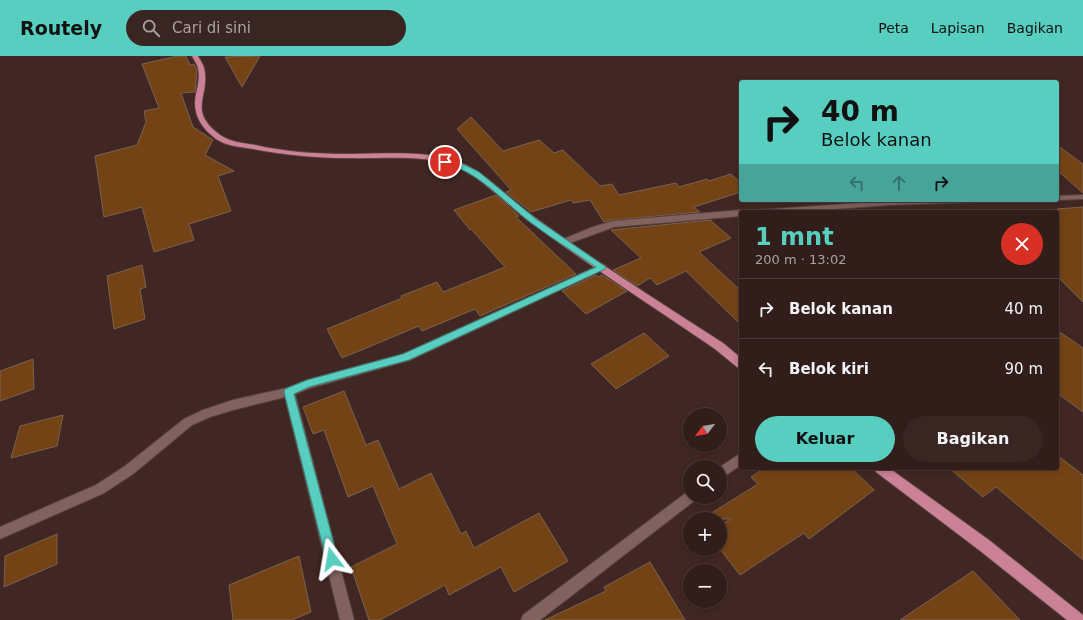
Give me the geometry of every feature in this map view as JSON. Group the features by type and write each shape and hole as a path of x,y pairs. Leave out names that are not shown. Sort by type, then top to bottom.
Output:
{"main road":[{"path":"195,56 199,61 202,73 196,111 204,126 220,139 267,150 299,154 334,156 404,156 434,159 457,164 476,174 534,221 719,346 739,362"},
{"path":"883,470 984,545 1078,620"}],"street":[{"path":"1059,198 1083,197"},
{"path":"786,210 919,202"},
{"path":"564,242 613,224 739,213"},
{"path":"0,533 100,489 129,470 167,437 188,422 207,413 232,405 289,392 307,384 406,357 602,267"},
{"path":"289,392 347,620"},
{"path":"727,469 739,460"},
{"path":"528,620 683,502"}],"building":[{"path":"178,56 186,56 190,65 194,64 197,70 195,92 181,93 193,127 213,140 205,155 234,171 218,176 231,211 189,224 194,240 154,252 142,207 104,217 95,156 137,145 146,122 144,111 159,108 142,64"},
{"path":"260,56 242,87 225,57"},
{"path":"471,117 503,151 539,140 554,153 563,150 600,186 612,184 619,195 676,183 679,187 707,179 709,181 731,174 739,181 739,193 694,207 700,212 604,222 590,200 573,203 571,200 531,212 506,192 511,190 457,129"},
{"path":"1059,146 1083,164 1083,193 1059,172"},
{"path":"496,195 519,216 516,217 576,274 480,316 475,309 422,331 419,326 342,358 327,329 402,298 401,296 437,282 443,292 505,267 471,229 470,230 454,210"},
{"path":"1083,207 1083,302 1059,278 1059,210 1057,209"},
{"path":"710,220 731,238 699,252 739,289 739,323 686,271 657,285 650,278 637,286 613,270 641,258 611,230"},
{"path":"142,265 146,287 140,289 145,319 114,329 107,276"},
{"path":"596,275 598,277 602,275 627,291 586,314 562,291"},
{"path":"1059,331 1083,348 1083,412 1059,394"},
{"path":"644,333 669,356 616,389 591,364"},
{"path":"33,359 34,389 0,401 0,371"},
{"path":"344,391 366,445 378,440 399,489 431,473 461,534 466,531 474,548 539,513 568,561 514,592 501,567 449,595 445,585 380,620 369,620 351,567 397,544 373,486 348,497 324,430 313,434 303,407"},
{"path":"63,415 57,446 11,458 20,426"},
{"path":"1059,457 1083,475 1083,560 996,487 983,497 951,470 1059,470"},
{"path":"762,470 853,470 874,490 809,539 804,533 740,575 725,556 727,556 727,521 731,519 727,519 727,512 713,512 758,484 751,477"},
{"path":"57,534 57,564 4,587 5,556"},
{"path":"299,556 311,612 292,620 233,620 229,585"},
{"path":"650,562 685,620 545,620 606,591 604,587"},
{"path":"973,571 1020,620 900,620"}],"route":[{"path":"332,559 289,392 307,384 406,357 602,267 534,221 476,174 457,164 445,162"}]}
